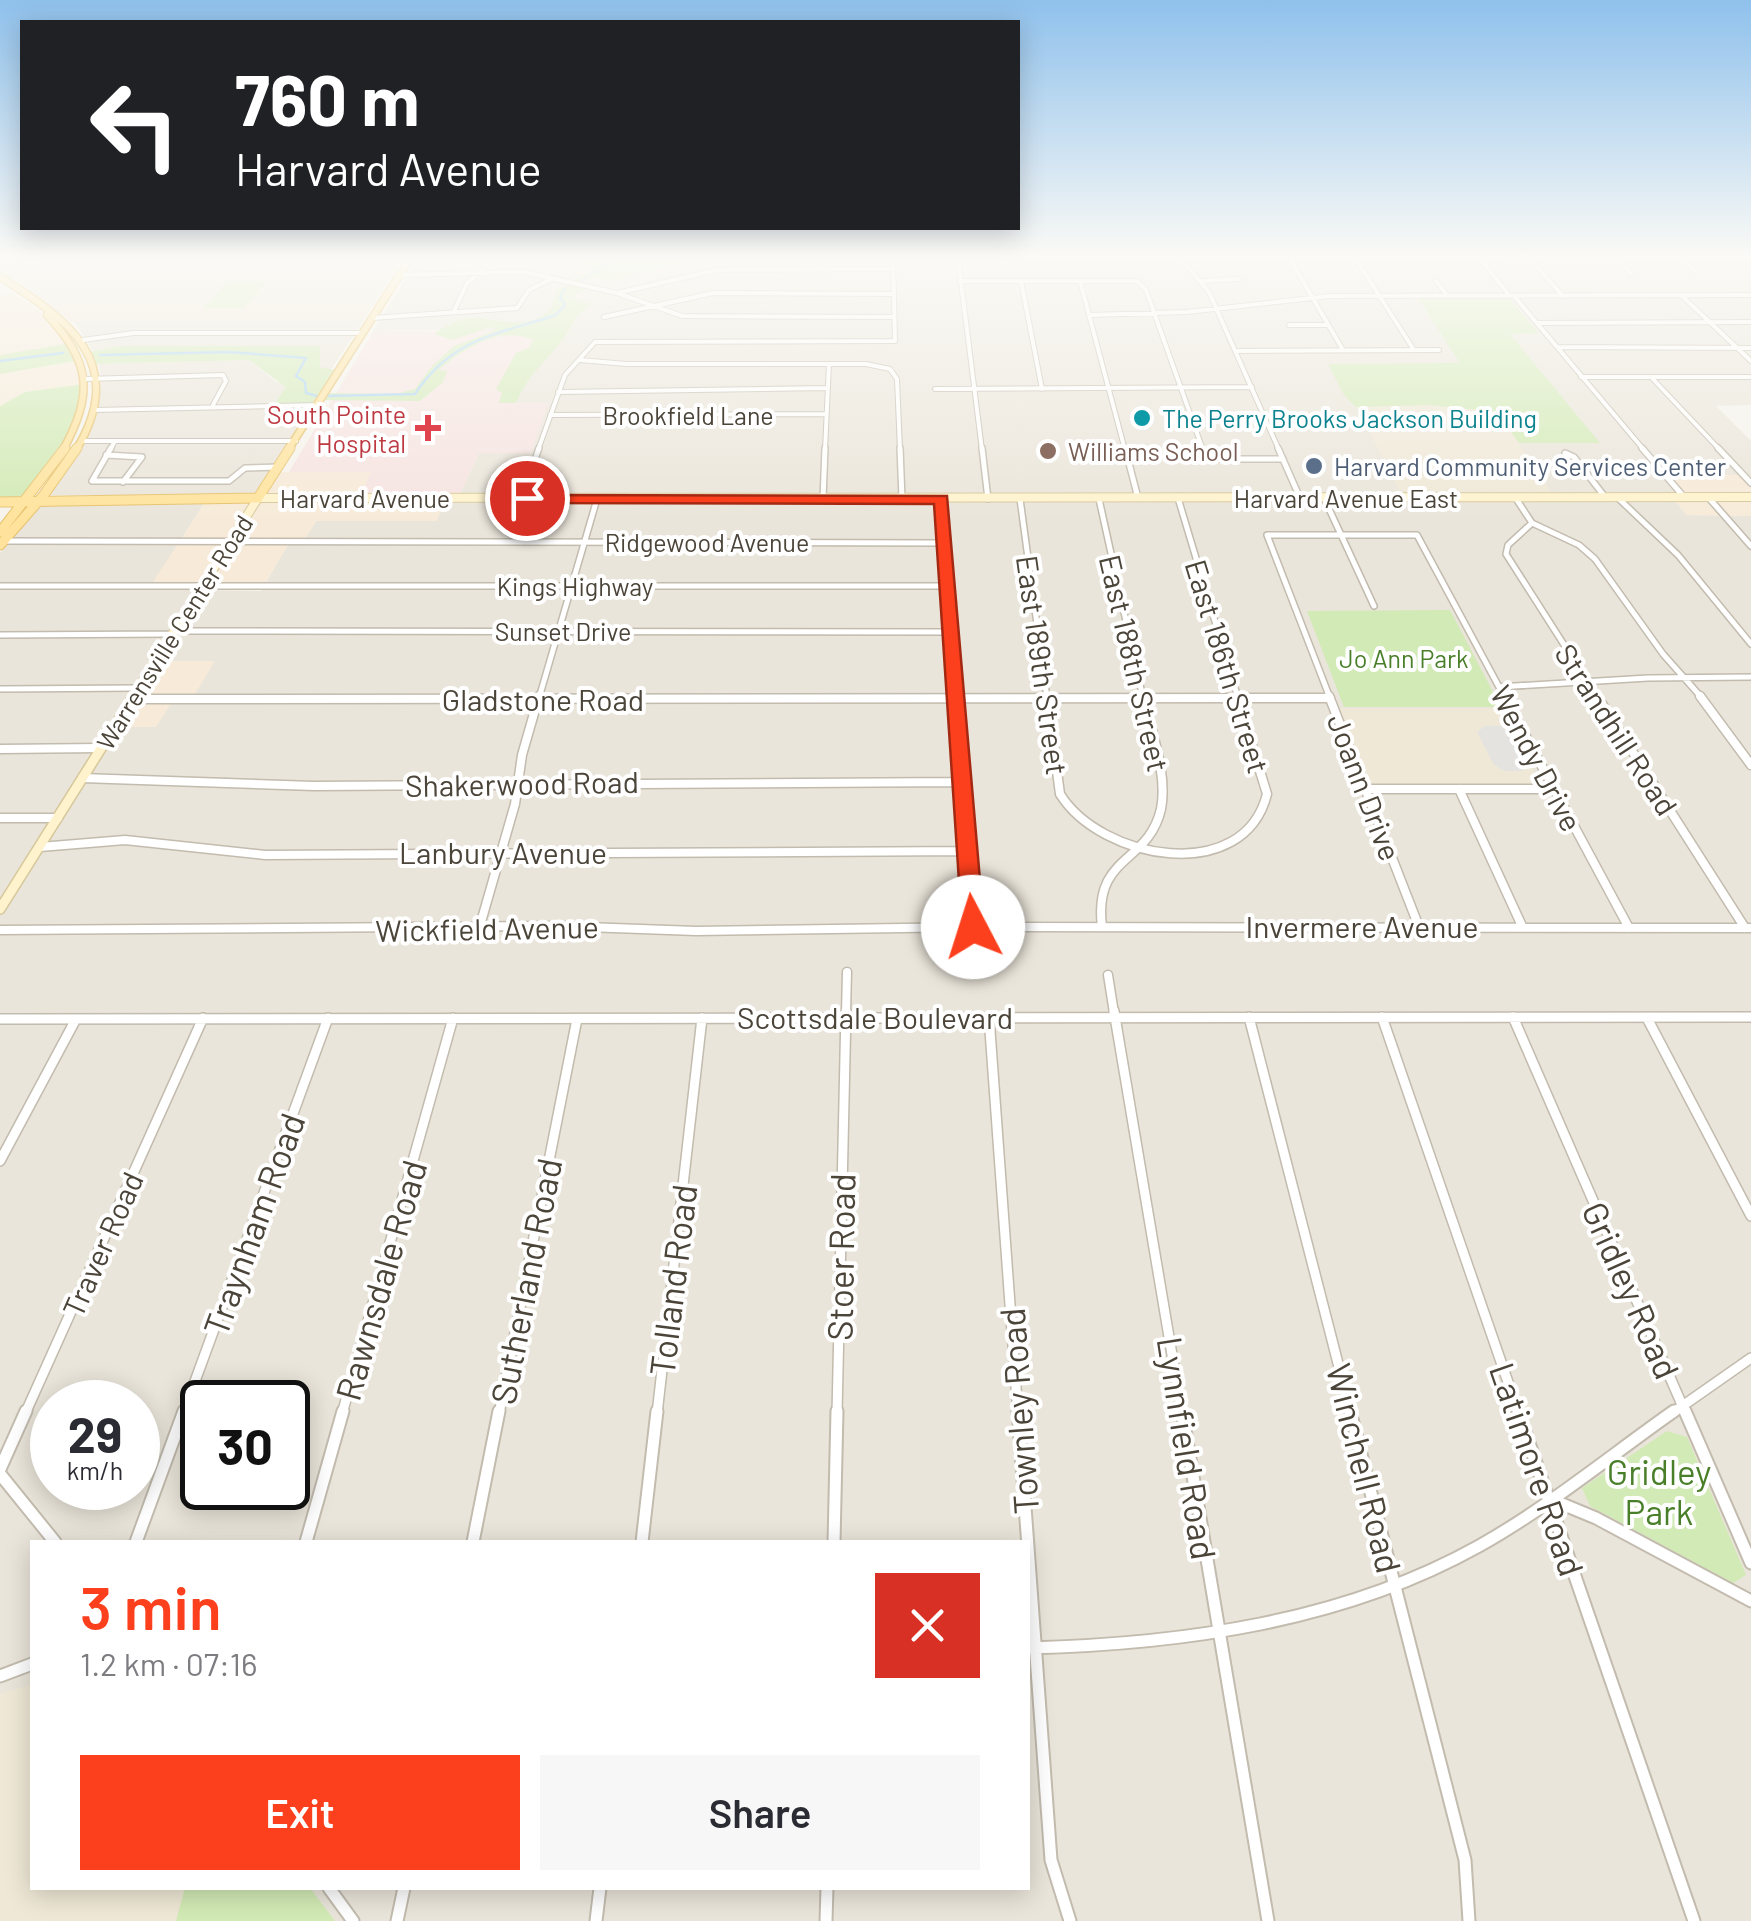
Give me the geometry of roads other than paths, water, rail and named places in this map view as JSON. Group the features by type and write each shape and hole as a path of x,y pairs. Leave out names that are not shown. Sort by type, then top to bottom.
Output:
{"main road":[{"path":"1,540 70,443 82,410 85,379 72,344"},
{"path":"1,540 41,499 83,441 94,410 97,378 84,344"},
{"name":"Warrensville Center Road","path":"0,909 356,344"},
{"name":"Harvard Avenue East","path":"942,499 1751,497"},
{"name":"Harvard Avenue","path":"0,502 142,498 942,499"}],"street":[{"path":"520,498 565,376 594,344"},
{"path":"968,344 988,499"},
{"path":"1033,344 1042,389"},
{"path":"1098,344 1138,498"},
{"path":"1165,344 1206,459 1283,459"},
{"path":"1233,344 1300,498"},
{"path":"1339,344 1343,350"},
{"path":"1410,344 1414,350"},
{"path":"1553,344 1684,497"},
{"path":"1732,344 1751,362"},
{"path":"1556,347 1751,348"},
{"path":"1236,351 1438,350"},
{"path":"580,360 626,364 866,364 890,368 897,378 902,499"},
{"path":"824,499 829,364"},
{"path":"85,379 223,376 226,380 212,405"},
{"path":"1581,376 1751,377"},
{"path":"1650,376 1751,483"},
{"path":"936,389 1252,387"},
{"path":"558,392 828,388"},
{"path":"94,410 322,399"},
{"name":"Brookfield Lane","path":"550,415 826,414"},
{"path":"83,441 296,441"},
{"path":"115,441 90,480 232,481 244,468 279,467"},
{"path":"1565,453 1574,458 1605,497"},
{"path":"106,455 142,457 123,482"},
{"path":"184,481 193,469"},
{"path":"142,498 154,482"},
{"path":"1617,497 1678,555 1751,644"},
{"path":"1708,497 1751,546"},
{"name":"East 186th Street","path":"1136,850 1210,850 1246,834 1265,810 1267,794 1178,498"},
{"path":"1324,498 1374,606"},
{"path":"1515,498 1532,523 1595,558 1663,654 1751,765"},
{"path":"479,929 556,631 597,499"},
{"path":"942,499 973,927"},
{"name":"East 189th Street","path":"1020,499 1060,794 1068,808 1090,828 1136,850"},
{"name":"East 188th Street","path":"1098,499 1163,786 1152,836 1107,881 1100,894 1102,927"},
{"name":"Strandhill Road","path":"1532,523 1508,545 1506,554 1748,928"},
{"path":"1525,533 1554,533"},
{"name":"Joann Drive","path":"1341,535 1267,535 1419,927"},
{"name":"Wendy Drive","path":"1341,535 1417,535 1629,928"},
{"path":"1742,536 1751,536"},
{"name":"Ridgewood Avenue","path":"1,540 944,542"},
{"name":"Kings Highway","path":"0,586 948,586"},
{"name":"Sunset Drive","path":"0,635 951,632"},
{"path":"1498,687 1751,677"},
{"path":"0,689 138,688"},
{"name":"Gladstone Road","path":"131,700 1330,698"},
{"path":"0,749 100,748"},
{"name":"Shakerwood Road","path":"82,778 314,786 961,782"},
{"path":"1366,789 1552,789"},
{"path":"1459,789 1522,926"},
{"path":"0,818 58,818"},
{"name":"Lanbury Avenue","path":"40,846 126,840 264,855 966,852"},
{"name":"Wickfield Avenue","path":"0,930 620,926 761,931 973,927"},
{"name":"Invermere Avenue","path":"973,927 1748,928"},
{"name":"Stoer Road","path":"834,1540 847,972"},
{"name":"Lynnfield Road","path":"1108,974 1268,1921"},
{"name":"Townley Road","path":"988,1017 1024,1540"},
{"name":"Winchell Road","path":"1249,1017 1464,1860 1469,1921"},
{"name":"Latimore Road","path":"1382,1017 1694,1921"},
{"name":"Gridley Road","path":"1514,1017 1751,1564"},
{"name":"Scottsdale Boulevard","path":"0,1019 1751,1017"},
{"name":"Traver Road","path":"0,1471 203,1018"},
{"name":"Traynham Road","path":"137,1540 328,1018"},
{"name":"Rawnsdale Road","path":"307,1540 453,1018"},
{"name":"Tolland Road","path":"642,1540 702,1018"},
{"path":"1647,1018 1751,1216"},
{"path":"0,1162 76,1019"},
{"name":"Sutherland Road","path":"472,1540 577,1019"},
{"path":"1032,1648 1140,1643 1219,1632 1322,1609 1395,1583 1461,1556 1508,1530 1751,1358"},
{"path":"0,1471 54,1540"},
{"path":"1549,1498 1596,1518 1751,1601"},
{"name":"Townley Road","path":"1030,1619 1051,1860 1070,1921"},
{"path":"0,1676 30,1665"},
{"path":"330,1890 353,1921"},
{"path":"397,1921 404,1890"},
{"path":"596,1921 600,1890"},
{"path":"826,1921 827,1890"}],"waterway":[{"path":"325,396 415,394 444,361 472,344"},
{"path":"100,355 229,352 306,358 296,376 305,382 306,393 317,396"},
{"path":"0,361 63,353"}],"place":[{"name":"The Perry Brooks Jackson Building","path":"1142,418"},
{"name":"South Pointe Hospital","path":"428,428"},
{"name":"Williams School","path":"1048,451"},
{"name":"Harvard Community Services Center","path":"1314,466"}],"park label":[{"name":"Jo Ann Park","path":"1404,658"},
{"name":"Gridley Park","path":"1659,1491"}]}
